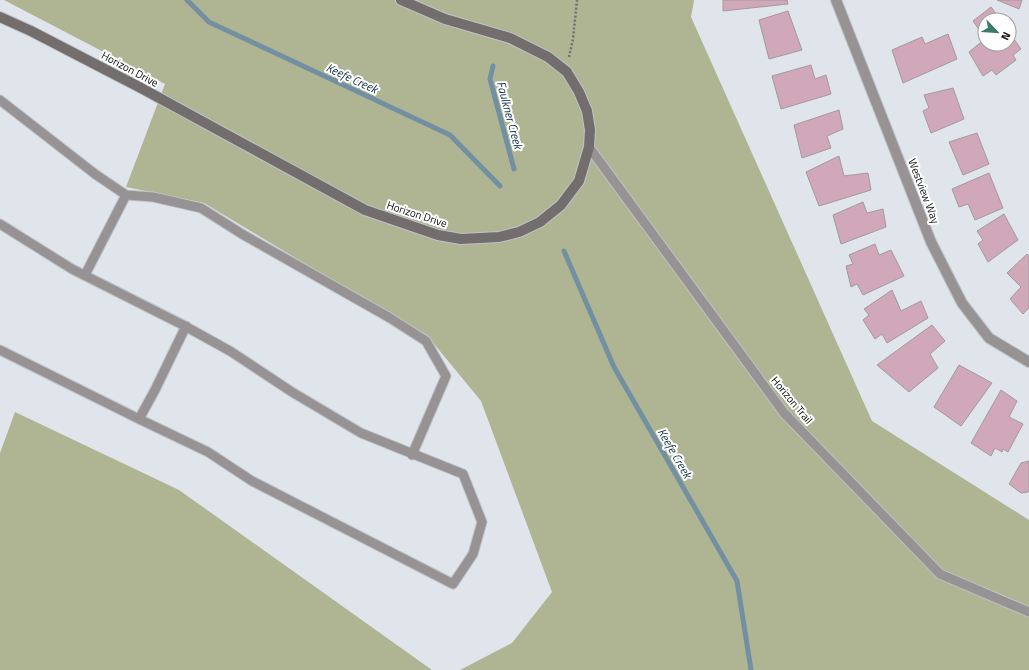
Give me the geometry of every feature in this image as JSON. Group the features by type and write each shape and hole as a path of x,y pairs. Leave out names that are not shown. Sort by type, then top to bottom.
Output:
{"street":[{"name":"Horizon Drive","path":"0,17 31,30 141,88 365,210 438,236 461,239 499,237 519,232 540,222 561,205 579,181 589,147 590,130 587,110 579,92 566,72 548,57 510,38 444,20 401,0"},
{"name":"Westview Way","path":"836,0 931,242 962,303 989,338 1029,362"}],"lane":[{"path":"0,100 95,174 126,195 153,197 201,208 242,234 390,318 426,341 446,376 412,455"},
{"name":"Horizon Trail","path":"589,147 784,413 940,574 1029,612"},
{"path":"85,275 126,195"},
{"path":"0,224 85,275 186,326 230,351 292,392 361,434 463,474 482,522 473,554 453,584 252,481 208,452 139,420 0,350"},
{"path":"139,420 186,326"}],"path":[{"path":"566,72 573,39 577,0"}],"green space":[{"path":"4,0 405,0 417,7 418,0 694,0 691,17 872,421 1029,520 1029,670 460,670 512,643 552,592 481,401 430,339 204,203 126,187 165,84"},
{"path":"15,412 179,490 432,670 0,670 0,453"}],"building":[{"path":"723,0 787,0 788,4 723,11"},
{"path":"997,0 1022,0 1019,9"},
{"path":"991,7 995,12 985,12"},
{"path":"788,11 802,50 769,59 759,20"},
{"path":"977,18 977,27 973,21"},
{"path":"948,34 957,59 903,83 892,50 922,37 925,44"},
{"path":"1017,43 1021,49 1017,52"},
{"path":"977,46 977,52 1017,52 1013,55 1016,60 996,75 992,70 983,76 969,52"},
{"path":"811,65 815,79 826,75 831,94 781,109 772,76"},
{"path":"953,88 964,119 931,133 923,111 929,108 924,95"},
{"path":"839,110 843,129 827,136 831,148 802,158 794,125"},
{"path":"977,133 989,164 963,175 949,142"},
{"path":"839,156 844,176 868,173 871,190 819,206 806,172"},
{"path":"989,173 1003,208 975,220 968,204 959,207 952,189"},
{"path":"863,202 867,213 883,209 886,227 841,244 833,215"},
{"path":"1004,214 1018,240 988,262 978,244 983,240 977,231"},
{"path":"875,244 879,255 891,250 904,276 863,295 857,284 851,287 846,266 853,264 849,255"},
{"path":"1027,254 1029,256 1029,308 1023,314 1010,299 1021,287 1007,273"},
{"path":"892,290 901,311 921,301 928,318 887,343 882,334 875,339 863,320 869,315 864,309"},
{"path":"932,325 945,341 930,354 938,368 909,392 877,365"},
{"path":"959,365 992,383 961,426 934,407"},
{"path":"1001,390 1017,401 1009,417 1023,424 1008,452 1003,449 1002,452 995,448 991,456 971,443"},
{"path":"1029,461 1029,490 1028,492 1021,493 1009,484 1021,463"}],"waterway":[{"name":"Keefe Creek","path":"187,0 209,22 450,135 500,186"},
{"name":"Faulkner Creek","path":"493,66 490,79 514,169"},
{"name":"Keefe Creek","path":"564,251 614,367 737,581 751,670"}]}
